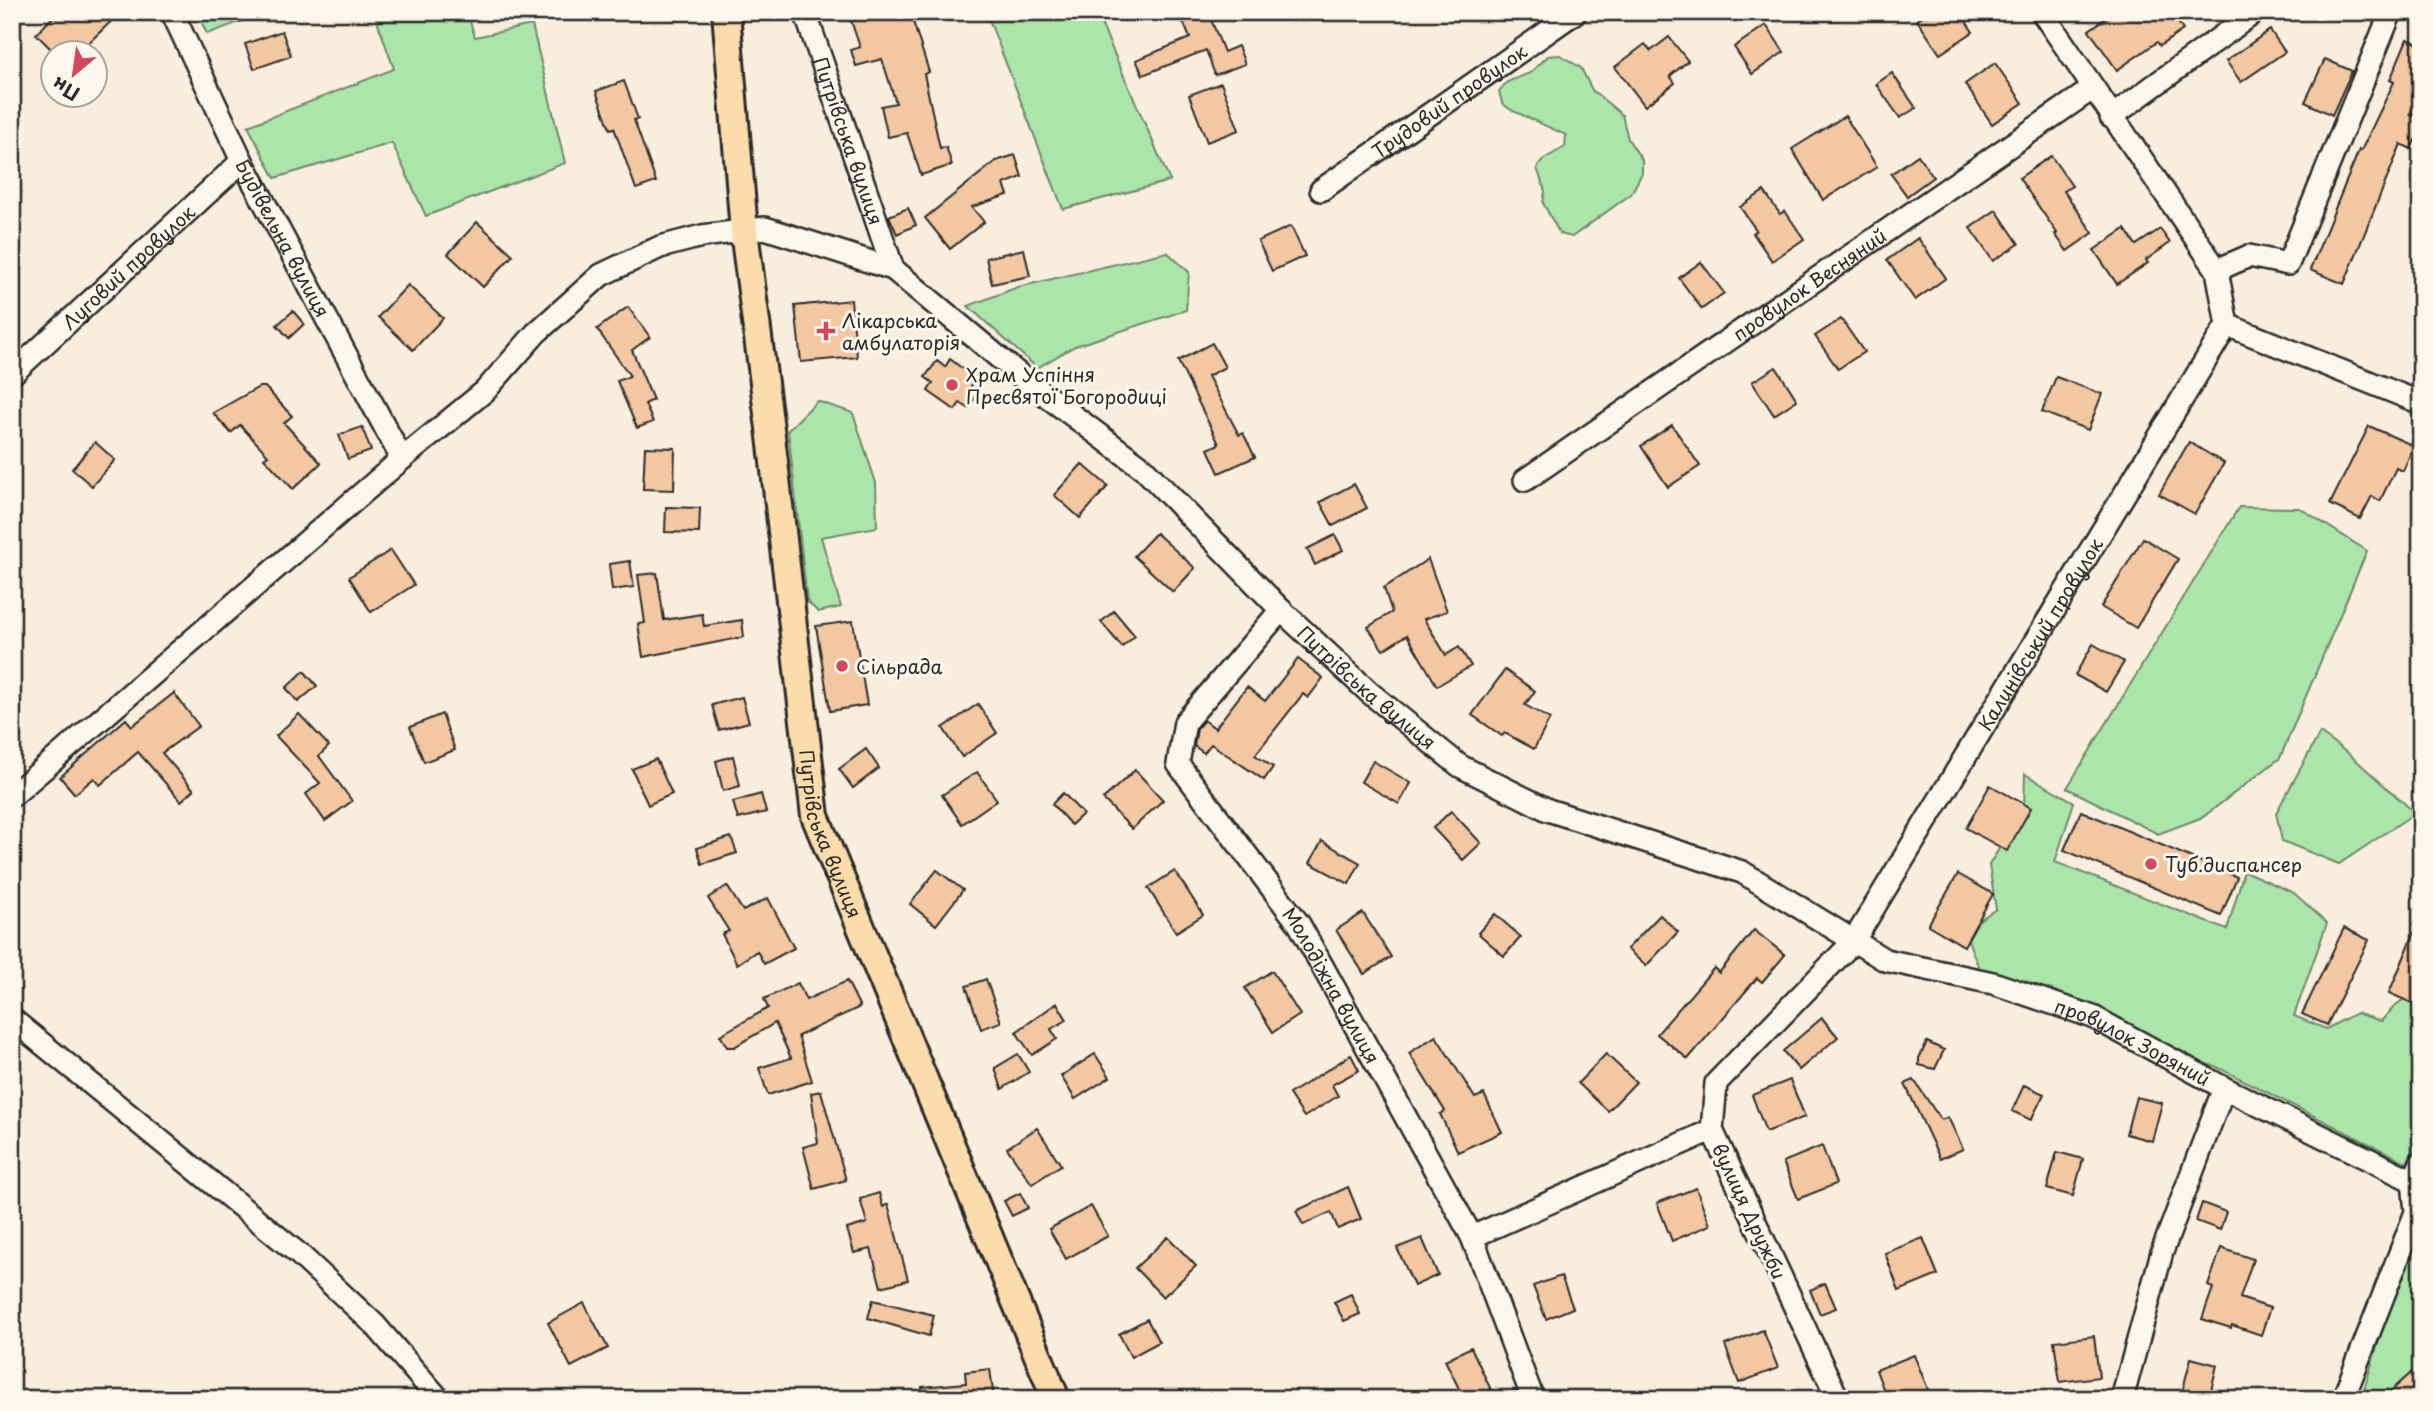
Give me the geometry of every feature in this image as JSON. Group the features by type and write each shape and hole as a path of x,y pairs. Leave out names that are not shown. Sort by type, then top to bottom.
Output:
{"main road":[{"name":"Путрівська вулиця","path":"726,12 744,231 771,436 815,816 1056,1399"}],"street":[{"name":"Будівельна вулиця","path":"172,12 243,161 401,459"},
{"name":"Путрівська вулиця","path":"805,12 893,269"},
{"name":"Трудовий провулок","path":"1321,190 1576,12"},
{"path":"2042,12 2217,270 2227,325 2421,403"},
{"path":"2111,117 2255,12"},
{"path":"2217,270 2249,256 2288,264 2391,12"},
{"name":"провулок Весняний","path":"1525,480 2092,89"},
{"name":"Луговий провулок","path":"12,374 243,161"},
{"name":"Путрівська вулиця","path":"744,231 765,229 893,269 1028,382 1143,468 1281,610 1370,693 1460,766 1548,810 1742,872"},
{"path":"12,796 401,459 485,391 536,333 601,275 660,247 702,236 744,231"},
{"name":"Калинівський провулок","path":"1853,942 2227,325"},
{"name":"Молодіжна вулиця","path":"1281,610 1185,722 1178,764 1299,924 1472,1237 1534,1399"},
{"name":"провулок Зоряний","path":"1742,872 1885,960 1993,983 2093,1017 2224,1088 2162,1252 2122,1399"},
{"name":"вулиця Дружби","path":"1838,1399 1712,1130 1716,1083 1853,942"},
{"path":"12,1020 300,1255 375,1325 439,1399"},
{"path":"2224,1088 2417,1172 2418,1215 2343,1399"},
{"path":"1472,1237 1712,1130"}],"green space":[{"path":"197,12 266,12 207,34"},
{"path":"374,12 467,12 475,37 532,25 565,163 426,216 392,143 275,178 248,126 394,69"},
{"path":"986,12 1096,12 1170,181 1063,209"},
{"path":"1560,55 1581,68 1592,90 1622,115 1628,139 1642,160 1642,173 1631,194 1572,237 1560,234 1543,203 1545,191 1537,168 1544,159 1565,147 1566,135 1511,110 1502,103 1499,91 1507,82 1530,73 1548,56"},
{"path":"1167,252 1189,272 1186,310 1075,346 1037,368 968,306 1018,287"},
{"path":"817,401 853,413 876,483 877,527 821,537 841,607 818,612 807,601 788,430"},
{"path":"2239,507 2300,508 2367,551 2280,758 2203,817 2158,834 2067,788"},
{"path":"2320,733 2349,754 2415,813 2339,864 2282,841 2276,813"},
{"path":"2025,774 2074,802 2055,862 2227,930 2244,871 2294,893 2327,923 2294,1016 2326,1029 2356,1013 2381,1021 2396,1005 2421,986 2421,1132 2407,1163 2217,1067 2200,1062 2094,1011 1979,968 1964,930 1996,909 1989,865 2024,808"},
{"path":"2421,1204 2421,1399 2361,1399"}],"building":[{"path":"58,12 121,12 94,38 40,38 36,34"},
{"path":"848,12 883,12 886,18 910,12 929,72 924,74 940,148 946,147 952,165 921,175 907,133 888,137 881,106 896,103 882,59 856,66 851,50 860,47"},
{"path":"1179,12 1208,12 1224,52 1238,46 1245,64 1215,75 1206,50 1143,75 1136,60 1190,38"},
{"path":"1928,12 1960,12 1973,32 1940,54 1917,20"},
{"path":"2115,12 2171,12 2183,30 2160,46 2157,42 2117,70 2089,30"},
{"path":"1766,25 1784,52 1752,74 1734,47"},
{"path":"2270,30 2285,52 2241,82 2226,61"},
{"path":"282,31 291,56 254,69 245,44"},
{"path":"1669,37 1688,61 1670,76 1675,83 1645,106 1615,67 1645,44 1651,51"},
{"path":"2407,39 2421,45 2421,88 2410,114 2421,119 2421,128 2411,149 2401,144 2344,284 2310,270 2359,150 2361,151 2394,82 2390,80"},
{"path":"2325,59 2352,71 2332,115 2305,102"},
{"path":"1995,63 2023,103 1992,124 1965,84"},
{"path":"1892,73 1916,108 1900,118 1876,84"},
{"path":"624,81 638,119 634,120 656,182 636,189 614,128 610,129 596,91"},
{"path":"1221,83 1239,130 1207,142 1189,95"},
{"path":"1845,116 1877,167 1823,200 1792,149"},
{"path":"1015,155 1022,177 1004,184 1008,195 972,207 984,222 950,249 925,218 996,161"},
{"path":"1918,155 1933,177 1907,196 1891,174"},
{"path":"2051,156 2072,186 2064,191 2093,233 2067,251 2019,178"},
{"path":"1764,191 1780,214 1785,211 1804,239 1772,261 1740,207"},
{"path":"908,208 916,225 897,234 889,216"},
{"path":"1996,210 2019,244 1993,261 1970,228"},
{"path":"477,222 513,255 483,287 448,254"},
{"path":"1291,226 1305,256 1272,271 1258,241"},
{"path":"2125,229 2136,245 2160,229 2170,243 2146,260 2148,263 2117,284 2094,250"},
{"path":"1918,238 1946,278 1915,300 1887,260"},
{"path":"1024,249 1030,276 992,284 986,258"},
{"path":"1701,262 1724,293 1702,309 1679,278"},
{"path":"408,285 443,318 413,350 378,317"},
{"name":"Лікарська амбулаторія","path":"851,300 857,357 801,362 795,306"},
{"path":"628,307 650,337 632,350 653,400 645,404 653,422 637,428 617,381 630,376 597,329"},
{"path":"293,311 304,324 289,338 277,325"},
{"path":"1841,319 1864,352 1838,369 1815,336"},
{"path":"1212,343 1225,367 1208,376 1239,435 1243,433 1255,457 1219,473 1208,449 1219,444 1178,361"},
{"name":"Храм Успіння Пресвятої Богородиці","path":"950,359 976,379 970,388 978,394 968,408 960,403 955,410 928,391 933,383 925,377 937,361 945,367"},
{"path":"1776,367 1797,400 1774,415 1752,382"},
{"path":"2056,377 2102,394 2088,430 2042,412"},
{"path":"259,387 265,387 292,416 284,423 321,463 293,489 264,458 268,455 240,425 231,433 213,413"},
{"path":"1672,425 1700,466 1668,487 1641,446"},
{"path":"2369,426 2414,446 2403,471 2396,468 2380,501 2372,496 2360,519 2330,504"},
{"path":"362,427 371,451 348,459 339,435"},
{"path":"95,442 115,460 92,486 72,469"},
{"path":"2189,442 2224,463 2195,514 2159,494"},
{"path":"645,447 675,448 674,490 643,489"},
{"path":"1082,464 1108,486 1080,518 1054,495"},
{"path":"1354,484 1367,508 1333,526 1320,502"},
{"path":"666,507 700,508 699,533 665,532"},
{"path":"1156,533 1195,568 1173,592 1134,556"},
{"path":"1335,535 1343,550 1315,565 1307,549"},
{"path":"2143,538 2178,559 2136,628 2101,607"},
{"path":"391,550 414,585 371,612 349,577"},
{"path":"1428,559 1447,611 1424,619 1446,655 1459,647 1471,666 1437,686 1407,635 1383,650 1368,627 1392,612 1384,588"},
{"path":"630,561 634,587 612,590 609,564"},
{"path":"657,573 664,620 702,614 704,626 742,620 744,637 643,657 638,624 645,623 638,575"},
{"path":"1114,611 1135,636 1122,647 1101,622"},
{"name":"Сільрада","path":"853,621 867,705 830,711 816,626"},
{"path":"2093,644 2124,662 2106,692 2075,675"},
{"path":"1298,659 1323,678 1308,698 1303,694 1255,755 1273,767 1264,780 1211,744 1204,753 1194,746 1197,728 1204,720 1215,728 1247,687 1265,701"},
{"path":"1505,670 1535,691 1525,705 1550,719 1534,749 1505,733 1502,736 1472,715"},
{"path":"304,671 317,686 298,702 286,688"},
{"path":"174,693 199,726 162,753 194,790 181,801 138,752 100,785 94,778 75,794 60,777 126,719 132,726"},
{"path":"742,697 749,722 719,730 712,705"},
{"path":"978,704 997,733 962,757 943,728"},
{"path":"299,714 329,746 319,756 352,801 325,821 306,794 320,783 276,736"},
{"path":"442,714 455,750 424,762 410,727"},
{"path":"866,749 879,768 853,788 839,769"},
{"path":"733,756 740,786 723,791 716,761"},
{"path":"656,759 672,794 648,805 632,769"},
{"path":"1373,761 1411,783 1399,804 1361,782"},
{"path":"1135,770 1163,800 1132,829 1103,799"},
{"path":"977,772 997,800 962,824 942,795"},
{"path":"1990,785 2031,808 2007,851 1966,828"},
{"path":"1063,793 1083,814 1071,825 1052,804"},
{"path":"761,794 766,812 738,819 733,802"},
{"path":"1451,811 1481,843 1463,860 1433,828"},
{"name":"Туб.диспансер","path":"2081,811 2237,877 2221,916 2064,850"},
{"path":"731,837 737,853 702,864 697,848"},
{"path":"1322,841 1360,863 1349,884 1310,863"},
{"path":"937,870 963,890 936,925 910,904"},
{"path":"1175,871 1203,915 1176,932 1148,888"},
{"path":"1958,874 1993,894 1964,946 1928,925"},
{"path":"727,886 743,911 768,898 794,948 764,964 757,951 737,964 722,934 729,931 708,898"},
{"path":"1363,913 1391,957 1364,974 1336,930"},
{"path":"1495,914 1521,937 1504,956 1478,933"},
{"path":"1660,915 1678,932 1646,966 1627,949"},
{"path":"2421,917 2421,988 2414,1004 2389,993"},
{"path":"2344,928 2369,940 2327,1025 2302,1014"},
{"path":"1754,930 1785,955 1762,982 1757,978 1688,1059 1657,1034 1714,968 1719,973"},
{"path":"1272,971 1300,1015 1273,1032 1245,988"},
{"path":"986,979 1001,1022 981,1029 966,986"},
{"path":"847,981 860,1007 798,1036 812,1081 768,1095 759,1068 791,1058 775,1023 734,1047 727,1047 720,1035 768,1008 764,999 798,983 806,1000"},
{"path":"1057,1003 1067,1020 1051,1029 1057,1039 1032,1055 1016,1032"},
{"path":"1822,1018 1838,1037 1799,1070 1783,1051"},
{"path":"1436,1036 1475,1098 1484,1094 1502,1132 1458,1152 1440,1114 1445,1111 1409,1053"},
{"path":"1927,1042 1944,1050 1935,1069 1919,1065 1919,1058"},
{"path":"1018,1054 1029,1072 1002,1089 995,1068"},
{"path":"1095,1054 1110,1077 1075,1099 1061,1076"},
{"path":"1606,1054 1636,1082 1608,1111 1578,1083"},
{"path":"1351,1055 1359,1070 1332,1085 1338,1096 1304,1117 1289,1094"},
{"path":"1790,1080 1805,1117 1766,1132 1752,1095"},
{"path":"1914,1080 1941,1120 1948,1117 1963,1149 1940,1159 1905,1084"},
{"path":"2024,1085 2044,1094 2031,1120 2012,1111"},
{"path":"821,1091 846,1180 814,1189 803,1147 818,1143 811,1093"},
{"path":"2136,1097 2162,1103 2152,1141 2126,1134"},
{"path":"1037,1128 1061,1165 1032,1184 1007,1148"},
{"path":"1822,1146 1836,1184 1798,1199 1783,1162"},
{"path":"2057,1152 2083,1159 2073,1196 2047,1189"},
{"path":"1348,1187 1361,1219 1338,1229 1331,1212 1303,1225 1296,1211"},
{"path":"1696,1188 1710,1225 1672,1241 1657,1203"},
{"path":"879,1193 883,1207 888,1204 908,1280 881,1287 871,1249 854,1253 847,1229 867,1223 860,1199"},
{"path":"1020,1193 1028,1208 1012,1216 1004,1201"},
{"path":"2202,1203 2226,1212 2220,1230 2196,1221"},
{"path":"1091,1206 1108,1236 1066,1259 1049,1229"},
{"path":"1168,1237 1196,1266 1163,1297 1135,1268"},
{"path":"1422,1238 1438,1275 1414,1286 1397,1248"},
{"path":"1923,1238 1938,1275 1899,1291 1885,1253"},
{"path":"2221,1248 2253,1259 2240,1298 2270,1308 2261,1335 2202,1319 2213,1288 2208,1286"},
{"path":"1561,1276 1573,1308 1546,1319 1533,1286"},
{"path":"1825,1283 1836,1308 1820,1314 1810,1290"},
{"path":"1351,1294 1360,1314 1344,1321 1334,1302"},
{"path":"873,1300 934,1315 929,1336 868,1318"},
{"path":"584,1303 608,1348 571,1367 548,1323"},
{"path":"1147,1319 1159,1342 1131,1357 1119,1334"},
{"path":"1763,1330 1778,1368 1739,1383 1725,1345"},
{"path":"2094,1336 2099,1377 2060,1382 2054,1341"},
{"path":"1471,1347 1491,1390 1474,1399 1464,1399 1445,1360"},
{"path":"1914,1355 1932,1399 1887,1399 1876,1370"},
{"path":"2191,1358 2217,1365 2209,1399 2181,1396"},
{"path":"2421,1364 2421,1399 2382,1399"},
{"path":"990,1369 994,1399 923,1399 922,1387 966,1383 965,1372"}],"place":[{"name":"Лікарська амбулаторія","path":"826,331"},
{"name":"Храм Успіння Пресвятої Богородиці","path":"952,385"},
{"name":"Сільрада","path":"842,666"},
{"name":"Туб.диспансер","path":"2151,864"}]}
